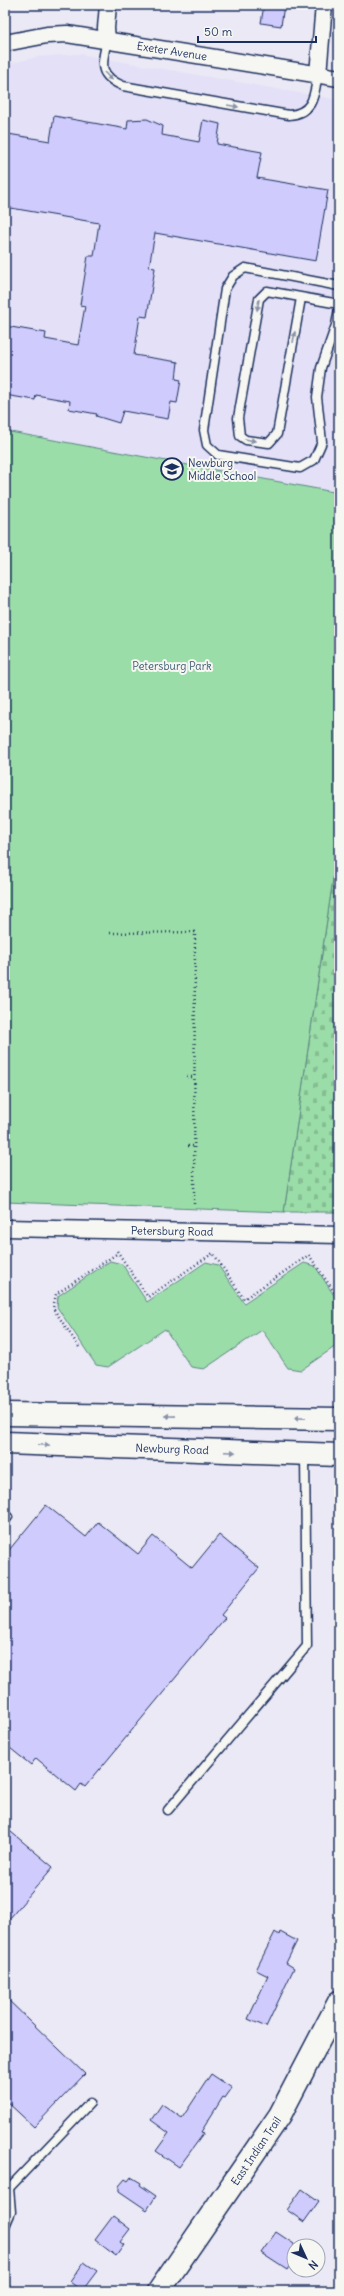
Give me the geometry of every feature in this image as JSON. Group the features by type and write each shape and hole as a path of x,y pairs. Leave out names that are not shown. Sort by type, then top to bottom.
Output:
{"main road":[{"path":"5,1414 339,1419"},
{"name":"Newburg Road","path":"5,1443 339,1455"},
{"name":"East Indian Trail","path":"159,2291 280,2115 339,2002"}],"street":[{"path":"107,40 106,28 108,5"},
{"path":"318,74 324,5"},
{"name":"Exeter Avenue","path":"5,43 54,34 67,34 339,78"},
{"name":"Petersburg Road","path":"5,1228 339,1235"}],"lane":[{"path":"107,40 102,64 104,72 114,82 123,86 289,115 300,114 307,110 314,94 318,74"},
{"path":"339,286 245,268 233,276 225,289 204,430 207,445 218,455 300,468 314,460 322,442 317,397 321,368 336,325 339,309"},
{"path":"301,298 277,434 269,443 246,440 240,436 238,418 259,299 268,292 339,304"},
{"path":"168,1810 307,1646 305,1454"},
{"path":"5,1515 8,1517 5,1520"},
{"path":"5,2226 11,2212 7,2186 90,2103"}],"path":[{"path":"110,933 195,932 194,1206"},
{"path":"187,1077 194,1077"},
{"path":"188,1146 194,1146"},
{"path":"78,1347 53,1308 56,1294 118,1252 143,1293 148,1297 213,1253 244,1299 309,1255 339,1299"}],"shaded area":[{"name":"Petersburg Park","path":"78,54 339,100 339,838 284,1212 5,1202 5,65 37,57"}],"green space":[{"name":"Petersburg Park","path":"5,431 339,493 339,838 284,1212 5,1202"},
{"path":"339,838 339,1212 284,1212"},
{"path":"110,1261 122,1264 147,1302 206,1262 218,1265 244,1303 304,1263 315,1266 339,1303 339,1344 301,1370 288,1368 262,1330 204,1369 191,1367 165,1329 108,1367 96,1365 57,1307 58,1296"}],"building":[{"path":"264,5 284,5 281,26 261,23"},
{"path":"54,116 127,129 128,120 147,119 163,126 162,135 199,142 203,120 220,124 217,144 262,152 257,178 328,190 316,261 155,233 149,267 155,268 147,317 140,316 134,355 178,362 176,379 181,380 177,403 171,402 168,419 123,411 119,423 96,416 97,414 69,409 70,401 36,395 35,400 5,395 5,326 46,333 45,339 78,345 85,306 80,305 88,256 94,256 99,223 5,207 5,152 8,134 50,141"},
{"path":"46,1505 86,1537 98,1522 138,1554 153,1536 192,1568 219,1535 259,1568 221,1615 225,1618 85,1787 81,1784 76,1791 36,1758 31,1765 5,1744 5,1555"},
{"path":"5,1827 53,1867 5,1924"},
{"path":"275,1932 279,1935 280,1932 297,1941 286,1963 294,1968 266,2027 248,2019 268,1976 256,1970"},
{"path":"5,1997 85,2074 34,2127 5,2100"},
{"path":"211,2074 232,2088 225,2098 223,2097 201,2132 204,2133 179,2167 156,2151 169,2133 151,2120 162,2104 182,2118"},
{"path":"131,2177 141,2183 140,2185 156,2196 147,2210 119,2191 119,2186 125,2179 128,2181"},
{"path":"302,2189 319,2201 304,2222 287,2210"},
{"path":"113,2216 130,2229 120,2242 124,2245 116,2256 95,2240"},
{"path":"276,2232 286,2239 286,2269 261,2253"},
{"path":"84,2262 97,2271 82,2291 70,2282"}],"place":[{"name":"Newburg Middle School","path":"172,469"}]}
